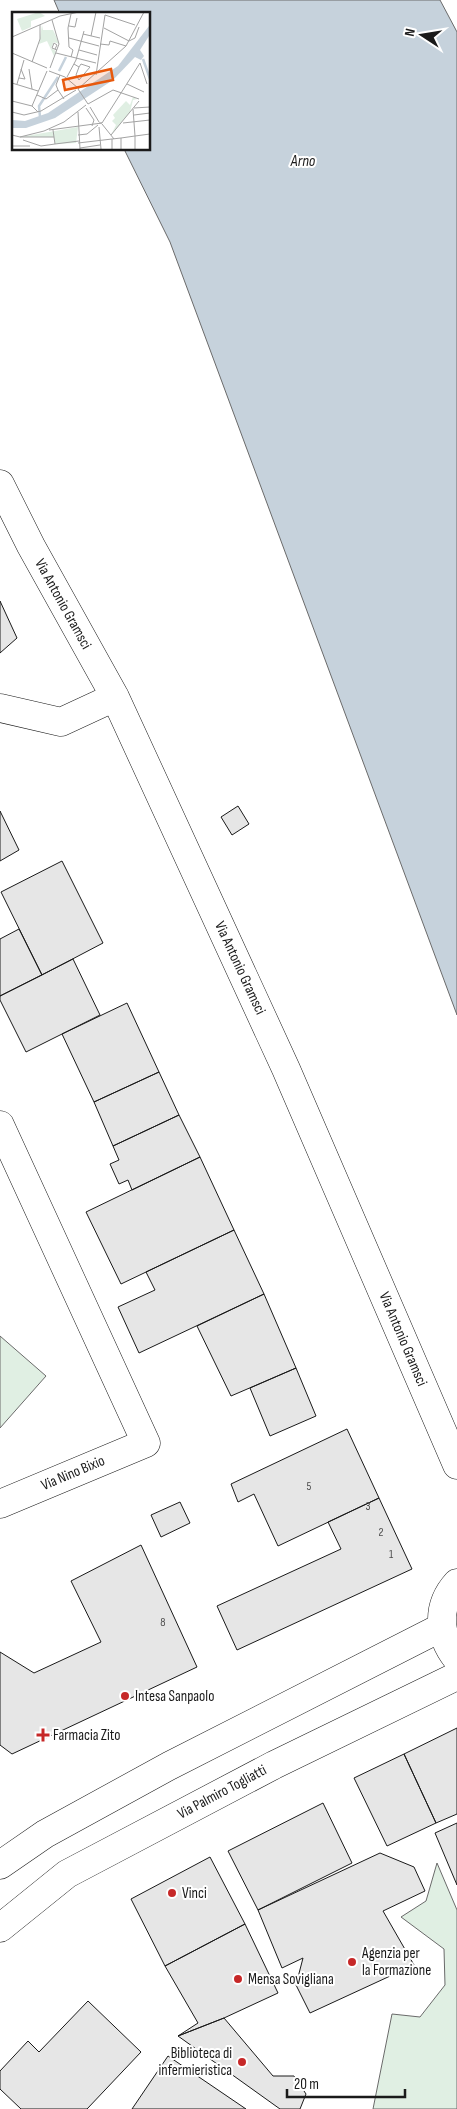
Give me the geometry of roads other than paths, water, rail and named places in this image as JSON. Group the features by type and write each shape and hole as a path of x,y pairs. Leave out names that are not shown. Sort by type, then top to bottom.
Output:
{"main road":[{"name":"Via Antonio Gramsci","path":"0,484 31,546 115,697 286,1068 457,1466"},
{"path":"0,708 61,722 115,697"},
{"name":"Via Nino Bixio","path":"0,1125 146,1443 0,1504"},
{"path":"457,1583 449,1592 442,1609 442,1627 447,1644 457,1659"},
{"path":"0,1865 45,1834 169,1766 442,1627"},
{"name":"Via Palmiro Togliatti","path":"0,1928 67,1874 274,1765 457,1676"}],"water":[{"name":"Arno","path":"54,0 440,0 457,32 457,1015 170,242 124,150 150,150 150,12 59,12"}],"place":[{"name":"Intesa Sanpaolo","path":"125,1696"},
{"name":"Farmacia Zito","path":"43,1735"},
{"name":"Vinci","path":"172,1893"},
{"name":"Agenzia per la Formazione","path":"352,1962"},
{"name":"Mensa Sovigliana","path":"238,1979"},
{"name":"Biblioteca di infermieristica","path":"242,2062"}]}
